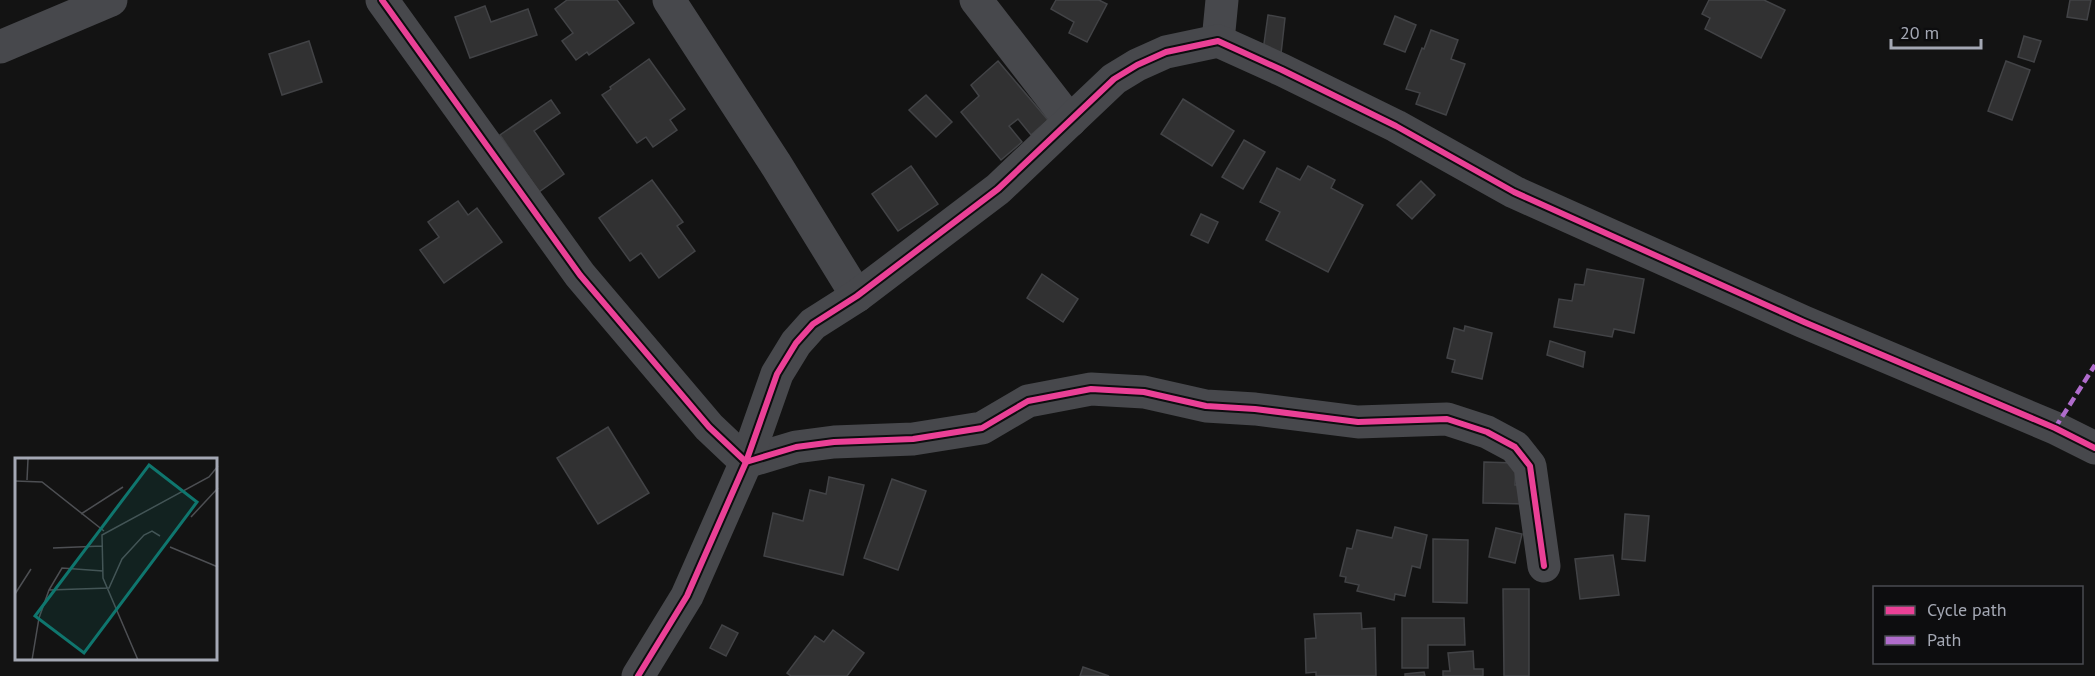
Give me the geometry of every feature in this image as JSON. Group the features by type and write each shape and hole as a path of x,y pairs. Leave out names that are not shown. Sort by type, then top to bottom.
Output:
{"street":[{"path":"0,46 111,0"},
{"path":"382,0 580,275 709,427 746,462"},
{"path":"669,0 775,163 857,296"},
{"path":"976,0 1070,122"},
{"path":"1218,41 1222,0"},
{"path":"638,676 687,596 746,462 777,374 796,343 813,324 857,296 998,189 1114,80 1137,65 1166,52 1218,41 1396,126 1514,192 1803,322 2055,428 2095,448"},
{"path":"746,462 796,447 834,442 913,439 982,428 1028,401 1091,389 1144,392 1206,406 1255,409 1358,422 1447,418 1487,432 1515,447 1530,466 1544,566"}],"building":[{"path":"567,0 617,0 634,23 589,55 587,52 576,60 562,41 573,33 555,9"},
{"path":"1056,0 1099,0 1107,4 1087,42 1069,33 1074,22 1051,9"},
{"path":"1709,0 1764,0 1785,10 1761,58 1705,29 1710,18 1702,14"},
{"path":"2070,0 2091,0 2087,20 2067,17"},
{"path":"485,6 491,22 528,9 537,35 470,58 455,17"},
{"path":"1268,15 1285,18 1281,54 1263,51"},
{"path":"1395,16 1416,25 1405,52 1384,44"},
{"path":"1431,30 1458,40 1451,59 1465,64 1446,115 1416,104 1420,93 1406,89"},
{"path":"2024,36 2041,41 2034,62 2018,57"},
{"path":"309,41 322,82 282,95 269,54"},
{"path":"649,59 685,109 670,120 677,130 653,147 646,137 637,143 602,95"},
{"path":"998,61 1048,120 1031,135 1018,119 1009,126 1022,142 1001,160 961,112 979,96 971,85"},
{"path":"2006,61 2030,70 2012,120 1988,111"},
{"path":"926,95 952,122 936,137 909,110"},
{"path":"1183,99 1234,131 1212,166 1161,134"},
{"path":"551,100 560,113 534,131 564,174 539,192 500,135"},
{"path":"1244,140 1265,152 1243,189 1222,177"},
{"path":"911,166 938,204 898,231 872,194"},
{"path":"1308,166 1335,180 1331,188 1363,205 1328,272 1266,240 1280,212 1260,202 1277,168 1300,180"},
{"path":"652,180 683,222 677,226 695,251 659,278 641,253 630,261 599,218"},
{"path":"1421,181 1435,195 1412,219 1397,205"},
{"path":"458,201 468,215 477,208 502,242 444,283 420,250 439,237 428,222"},
{"path":"1201,214 1218,222 1208,243 1191,235"},
{"path":"1587,269 1644,279 1634,333 1614,329 1612,337 1554,327 1559,299 1572,301 1575,284 1584,285"},
{"path":"1042,274 1078,299 1063,322 1027,298"},
{"path":"1465,326 1492,333 1482,379 1452,372 1455,360 1447,358 1454,328 1464,331"},
{"path":"1550,341 1585,352 1583,367 1547,355"},
{"path":"608,427 649,493 598,524 557,458"},
{"path":"1484,462 1516,463 1515,485 1528,485 1527,504 1483,503"},
{"path":"829,477 864,485 843,575 764,556 773,513 803,521 810,490 826,494"},
{"path":"892,479 926,491 898,570 864,558"},
{"path":"1625,514 1649,516 1645,561 1622,559"},
{"path":"1395,527 1427,535 1420,568 1412,566 1405,596 1395,594 1394,600 1357,591 1359,585 1345,582 1346,577 1340,576 1347,548 1352,549 1357,530 1392,538"},
{"path":"1496,528 1522,534 1515,563 1489,557"},
{"path":"1433,539 1468,540 1467,603 1433,602"},
{"path":"1613,555 1619,595 1580,599 1575,559"},
{"path":"1503,589 1529,589 1529,676 1504,676"},
{"path":"1361,613 1362,629 1375,628 1376,676 1316,676 1316,672 1306,673 1305,639 1316,638 1314,614"},
{"path":"1402,618 1464,618 1465,645 1428,645 1428,668 1402,668"},
{"path":"722,625 738,633 726,656 710,648"},
{"path":"833,630 864,653 847,676 791,676 787,673 815,636 824,642"},
{"path":"1473,651 1474,669 1483,669 1483,676 1443,676 1443,671 1450,671 1448,653"},
{"path":"1083,667 1109,676 1080,676"},
{"path":"1424,672 1425,676 1405,676 1405,674"}],"marked path":[{"path":"2055,428 2095,365"}],"cycle path":[{"path":"382,0 580,275 709,427 746,462 796,447 834,442 913,439 982,428 1028,401 1091,389 1144,392 1206,406 1255,409 1358,422 1447,419 1487,432 1515,447 1530,466 1544,566"},
{"path":"638,676 687,596 746,462 777,374 796,343 813,324 857,296 998,189 1114,79 1137,65 1166,52 1218,41 1396,126 1514,192 1804,322 2055,428 2095,448"}]}
